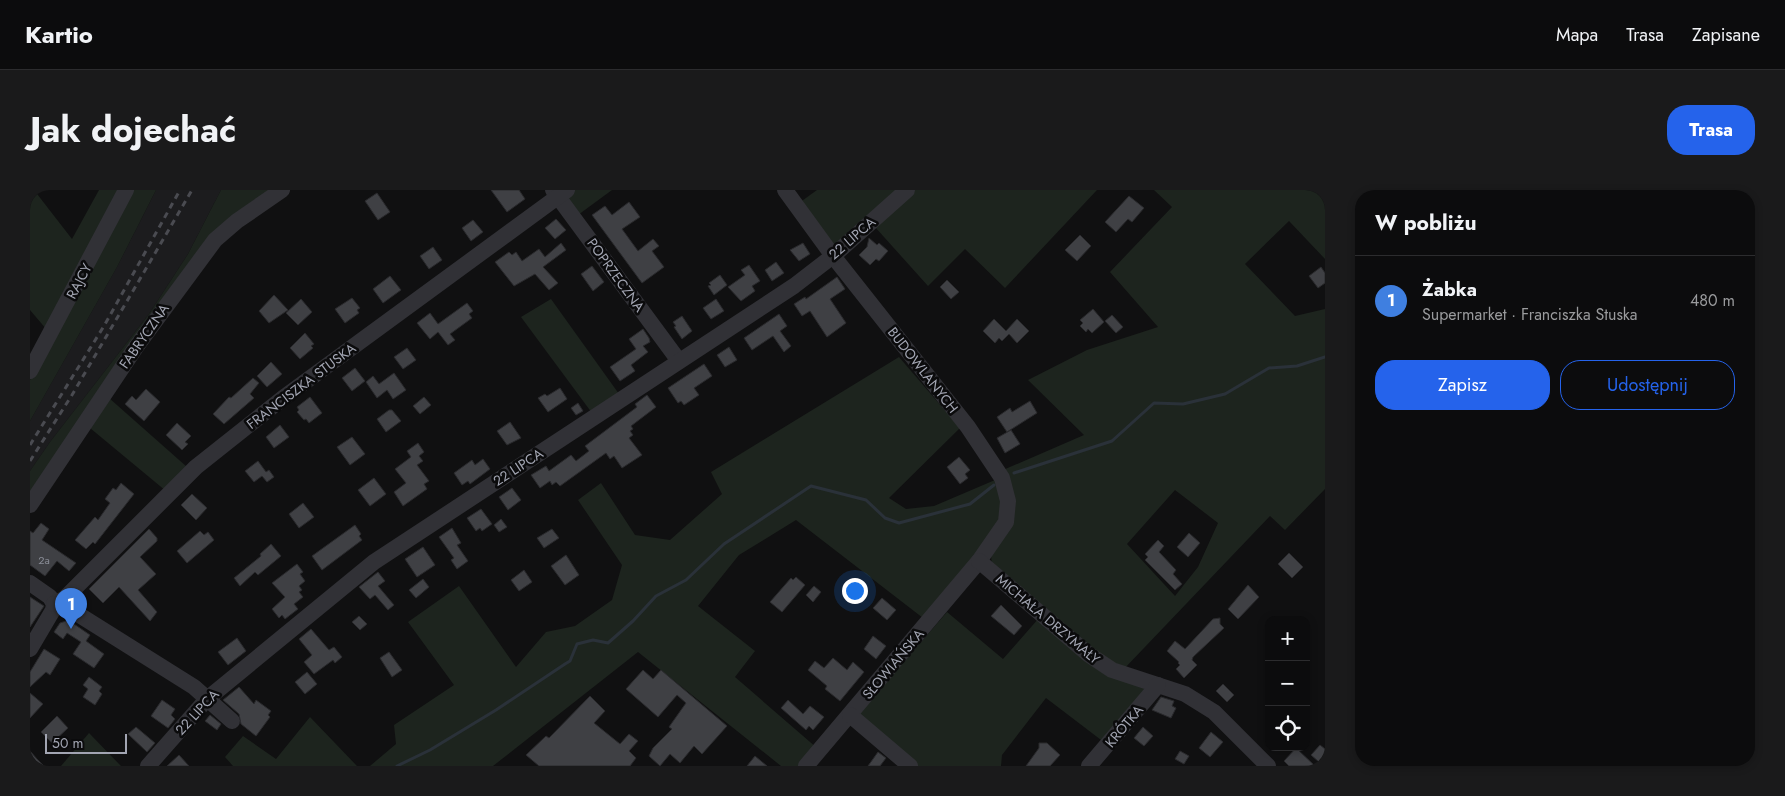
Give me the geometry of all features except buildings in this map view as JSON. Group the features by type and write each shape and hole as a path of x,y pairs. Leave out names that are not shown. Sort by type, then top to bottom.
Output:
{"street":[{"name":"RAJCY","path":"30,371 126,190"},
{"name":"FABRYCZNA","path":"30,506 136,347 215,240 236,221 282,190"},
{"name":"BUDOWLANYCH","path":"785,190 833,256 968,427 1002,478 1008,501 1006,522 979,561"},
{"name":"22 LIPCA","path":"148,766 207,699 374,562 794,286 833,256 907,190"},
{"name":"POPRZECZNA","path":"559,192 679,360"},
{"name":"FRANCISZKA STUSKA","path":"54,604 64,599 196,467 283,398 559,192"},
{"name":"MICHAŁA DRZYMAŁY","path":"979,561 1088,654 1112,670 1185,694 1214,712 1268,766"},
{"name":"SŁOWIAŃSKA","path":"806,766 979,561"},
{"path":"30,583 50,597 54,604"},
{"path":"54,604 66,606 194,687 232,721"},
{"path":"30,649 54,604"},
{"name":"KRÓTKA","path":"1089,766 1158,685"},
{"path":"850,715 910,766"}],"shaded area":[{"path":"30,190 34,190 72,239 99,190 121,190 47,330 30,310"},
{"path":"131,190 156,190 117,267 30,421 30,380"},
{"path":"156,190 221,190 188,254 149,314 50,442 30,471 30,421 117,267"},
{"path":"221,190 269,190 239,211 30,496 30,471 50,442 149,314 188,254"},
{"path":"558,190 612,190 578,215"},
{"path":"817,190 900,190 833,250 799,203"},
{"path":"904,190 1097,190 1005,288 965,249 928,286 875,227"},
{"path":"1154,190 1325,190 1325,259 1289,221 1245,264 1295,316 1325,309 1325,489 1285,530 1270,516 1123,670 1103,662 992,567 991,555 1013,521 1003,470 1084,435 1028,380 1087,350 1158,327 1110,272 1172,207","holes":["1175,490 1218,523 1198,567 1175,596 1127,544"]},
{"path":"551,299 619,394 592,413 521,317"},
{"path":"899,357 960,428 889,498 906,509 934,506 995,480 1001,498 1001,517 979,553 923,618 796,520 739,555 698,606 755,651 735,677 817,748 800,766 781,766 638,652 493,766 370,766 396,744 394,725 454,685 408,622 459,586 516,667 546,632 575,626 612,600 622,565 578,500 601,483 635,535 670,540 722,494 711,472"},
{"path":"109,398 187,467 166,491 90,428"},
{"path":"947,612 1003,659 1039,618 1148,689 1105,743 1046,698 1002,755 1001,766 917,766 857,716"},
{"path":"310,717 357,766 233,766 225,757 243,736 276,759"},
{"path":"89,733 121,766 61,766"}],"waterway":[{"path":"1014,473 1112,441 1154,403 1183,404 1225,394 1269,368 1297,366 1325,357"},
{"path":"397,766 430,750 496,710 570,661 577,644 593,640 608,643 633,621 656,596 686,580 724,544 811,486 866,500 885,518 899,523 970,504 994,485"}],"railway":[{"path":"30,445 104,326 180,190"},
{"path":"30,461 72,395 192,190"}],"place":[{"name":"Żabka","path":"71,629"}]}
